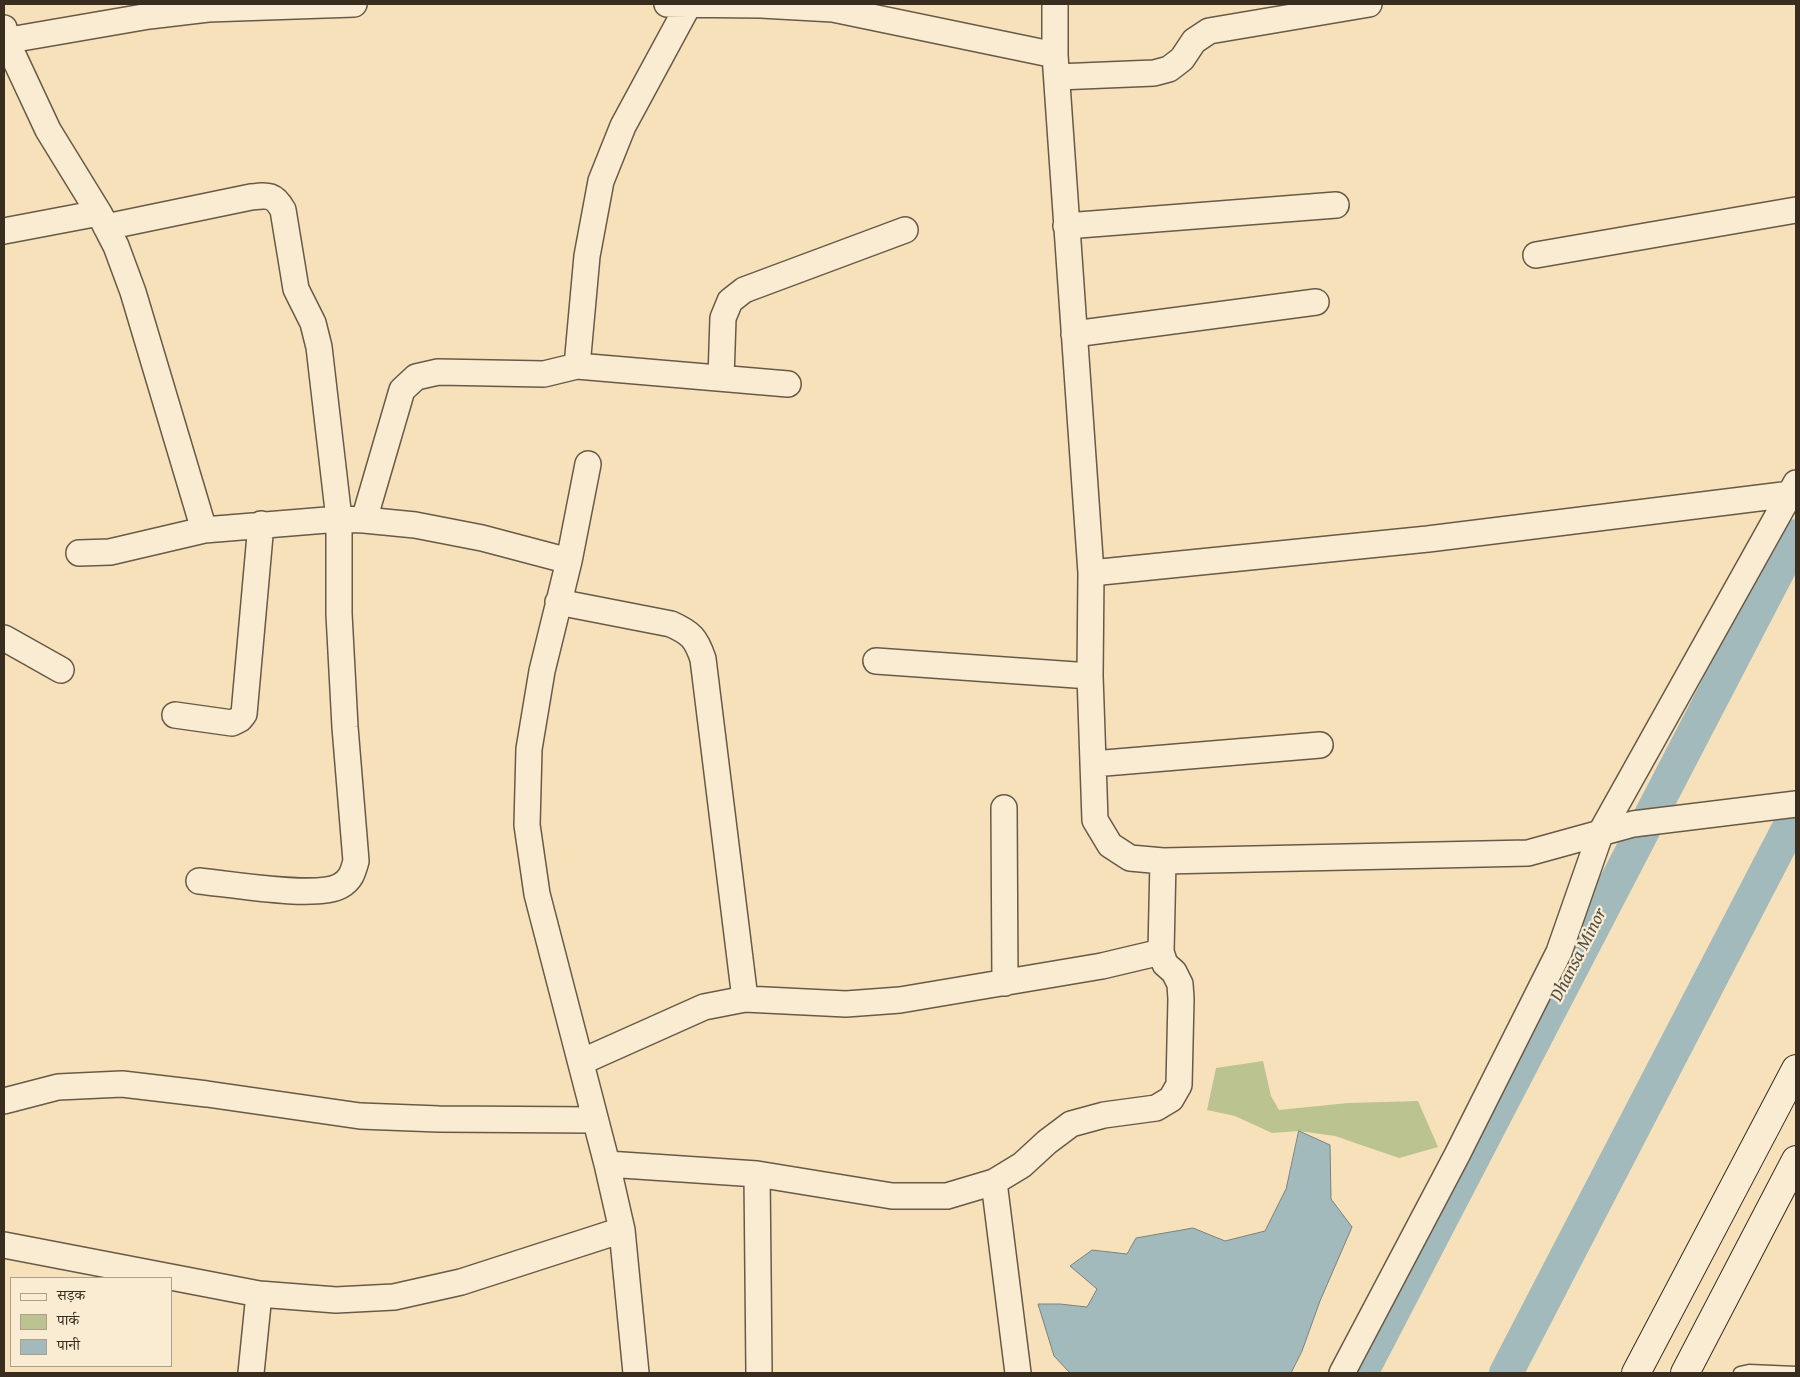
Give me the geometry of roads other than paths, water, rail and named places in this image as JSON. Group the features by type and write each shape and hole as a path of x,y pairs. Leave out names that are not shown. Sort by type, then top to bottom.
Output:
{"main road":[{"path":"1636,1373 1796,1069"},
{"path":"1684,1373 1796,1160"}],"street":[{"path":"204,530 133,292 116,246 48,130 5,36 148,10 208,6 354,4"},
{"path":"667,4 833,7 1056,66 1154,73 1169,69 1182,59 1194,41 1210,31 1369,4"},
{"path":"577,366 587,256 601,181 623,126 689,4"},
{"path":"1055,4 1056,66 1066,226 1091,573 1090,676 1095,820 1110,845 1130,858 1162,861 1528,853 1633,824 1796,804"},
{"path":"4,231 102,220 267,195 278,200 283,210 296,289 313,322 319,347 339,518 339,614 345,727 356,861 351,877 340,886 325,891 291,891 199,881"},
{"path":"1066,226 1336,205"},
{"path":"1536,255 1796,210"},
{"path":"721,378 722,318 730,301 744,290 905,230"},
{"path":"1074,334 1316,302"},
{"path":"364,520 402,390 416,377 438,372 544,374 577,366 788,384"},
{"path":"588,464 568,561 542,671 529,749 528,825 537,894 607,1164 622,1230 636,1373"},
{"path":"1091,573 1428,539 1793,488"},
{"path":"1342,1373 1457,1155 1559,952 1601,832 1793,488"},
{"path":"79,553 110,552 204,530 339,518 424,527 482,538 568,561"},
{"path":"175,715 232,723 240,719 244,714 261,524"},
{"path":"558,602 671,624 688,631 698,643 703,659 745,999"},
{"path":"4,638 61,670"},
{"path":"876,661 1090,676"},
{"path":"1094,764 1320,744"},
{"path":"1004,808 1005,983"},
{"path":"607,1164 757,1174 892,1196 946,1196 994,1182 1022,1165 1047,1142 1071,1124 1104,1115 1156,1108 1171,1099 1178,1085 1181,999 1180,984 1174,972 1165,964 1161,952 1162,861"},
{"path":"581,1062 704,1007 745,999 846,1004 900,1000 1102,966 1161,952"},
{"path":"4,1101 58,1087 122,1084 360,1116 439,1119 595,1120"},
{"path":"757,1174 759,1373"},
{"path":"994,1182 1018,1373"},
{"path":"172,1278 259,1294 336,1300 394,1297 461,1282 622,1230"},
{"path":"4,1246 169,1277"},
{"path":"251,1373 259,1294"}],"lane":[{"path":"1740,1373 1749,1371 1796,1373"}],"water":[{"path":"1299,1131 1330,1145 1331,1199 1352,1227 1320,1301 1302,1351 1291,1373 1070,1373 1054,1356 1038,1304 1087,1307 1097,1289 1070,1266 1092,1250 1127,1254 1136,1238 1193,1228 1225,1241 1265,1231 1286,1189"}],"waterway":[{"name":"Dhansa Minor","path":"1361,1373 1796,536"},
{"path":"1506,1373 1796,814"}]}
